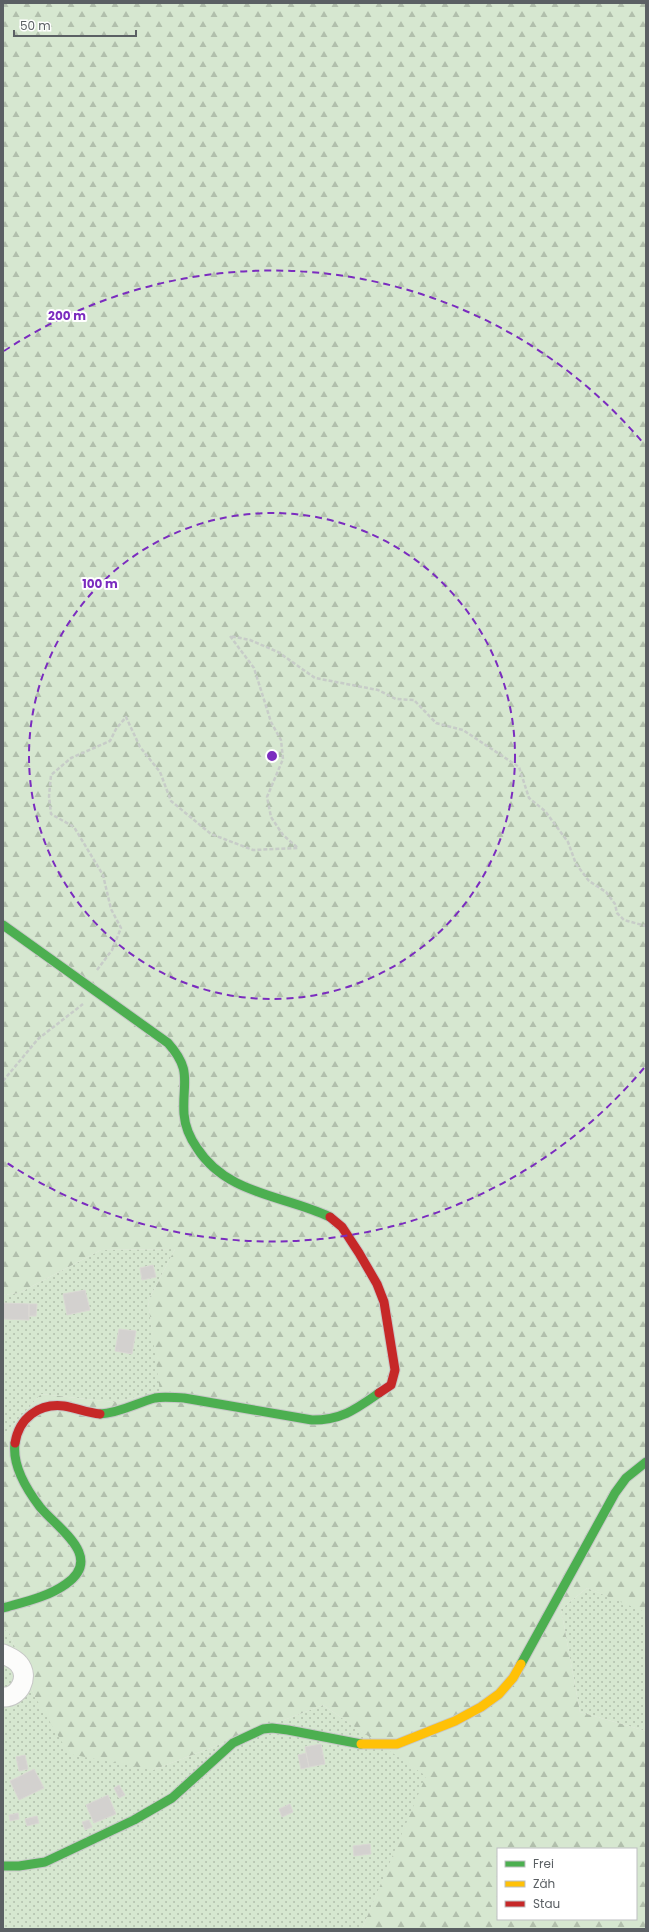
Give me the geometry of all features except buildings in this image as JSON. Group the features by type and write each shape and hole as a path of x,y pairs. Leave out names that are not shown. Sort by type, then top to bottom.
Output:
{"street":[{"path":"3,925 168,1043 176,1051 184,1066 186,1075 184,1114 188,1136 201,1154 221,1175 242,1186 324,1215 335,1220 342,1227 378,1286 384,1301 390,1346 396,1369 395,1378 391,1385 348,1414 327,1420 312,1420 184,1398 169,1397 157,1398 104,1414 51,1406 32,1414 23,1422 15,1440 16,1456 20,1471 29,1489 42,1508 75,1545 79,1555 80,1564 78,1573 72,1580 63,1586 38,1598 3,1608"},
{"path":"3,1866 20,1866 46,1862 134,1820 172,1798 233,1743 263,1729 272,1728 368,1745 397,1744 454,1721 492,1701 513,1678 615,1493 626,1478 646,1462"},
{"path":"3,1654 19,1664 24,1679 17,1691 8,1697 3,1697"}],"path":[{"path":"86,985 112,950 121,928 111,909 103,874 74,827 51,814 49,796 51,775 70,758 110,741 116,729 126,717 140,747 160,772 171,801 211,834 253,850 298,848 283,834 271,817 266,797 283,759 281,740 271,722 254,668 230,636 250,640 278,652 315,678 378,690 396,699 414,700 436,723 463,730 520,767 529,798 545,811 568,842 576,864 584,875 589,881 606,892 615,904 617,913 624,920 646,926"},
{"path":"3,1081 38,1039 73,1011 98,994"}],"green space":[{"path":"3,3 646,3 646,1604 645,1612 587,1588 561,1609 580,1712 646,1731 646,1929 362,1929 426,1776 323,1705 153,1770 69,1754 35,1697 9,1632 3,1629 3,1436 41,1394 113,1402 160,1392 148,1301 175,1249 101,1250 19,1293 3,1295"},
{"path":"175,1249 148,1301 161,1392 113,1402 41,1394 3,1436 3,1295 19,1293 101,1250"},
{"path":"587,1588 645,1611 646,1604 646,1731 580,1712 561,1609"},
{"path":"3,1629 9,1632 35,1697 153,1770 323,1705 427,1776 362,1929 3,1929"}],"traffic: fast":[{"path":"3,925 168,1043 181,1061 184,1069 184,1114 187,1128 194,1144 209,1164 224,1176 240,1185 330,1217"},
{"path":"100,1414 121,1410 155,1398 166,1397 184,1398 312,1420 340,1416 356,1409 379,1393"},
{"path":"3,1608 36,1599 59,1589 77,1574 81,1564 79,1553 74,1543 40,1507 30,1493 18,1468 15,1443"},
{"path":"521,1664 615,1493 626,1478 646,1462"},
{"path":"3,1866 19,1866 45,1862 134,1820 172,1798 233,1743 263,1729 272,1728 288,1730 361,1744"}],"traffic: slow":[{"path":"361,1744 397,1744 455,1721 481,1707 499,1694 513,1678 521,1664"}],"traffic: jam":[{"path":"330,1217 342,1227 359,1253 377,1284 384,1302 395,1370 391,1385 379,1393"},
{"path":"15,1443 17,1434 26,1420 32,1414 46,1407 64,1406 100,1414"}]}
